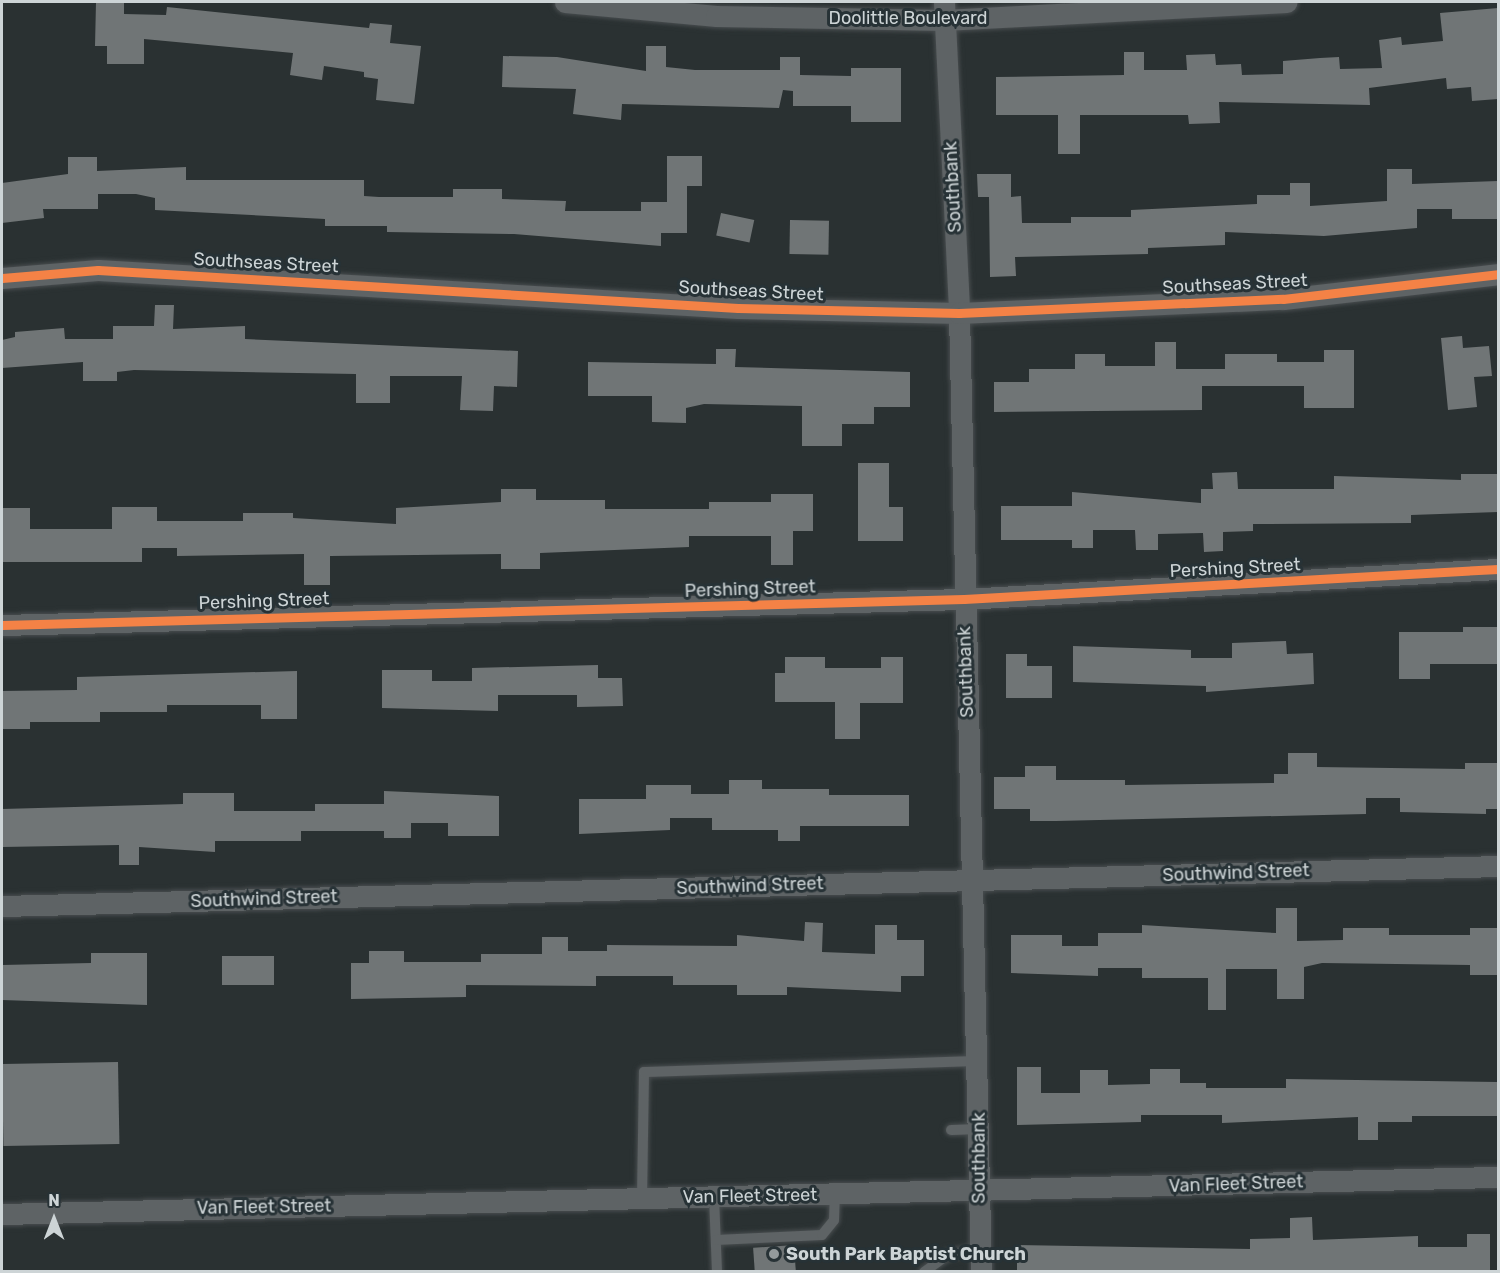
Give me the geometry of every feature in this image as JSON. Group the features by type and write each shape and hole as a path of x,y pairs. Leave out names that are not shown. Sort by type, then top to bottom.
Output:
{"street":[{"name":"Doolittle Boulevard","path":"565,2 716,16 1287,2"},
{"name":"Southbank","path":"944,11 959,313 964,599 978,1061 978,1191 981,1272"},
{"name":"Southseas Street","path":"2,278 98,270 738,308 959,313 1283,299 1498,274"},
{"name":"Pershing Street","path":"2,625 964,599 1498,569"},
{"name":"Southwind Street","path":"2,906 1498,866"},
{"name":"Van Fleet Street","path":"2,1214 1498,1177"}],"lane":[{"path":"642,1199 644,1072 978,1061"},
{"path":"951,1130 979,1129"},
{"path":"716,1240 822,1235 834,1220 835,1194"},
{"path":"714,1197 717,1271"},
{"path":"924,1272 947,1255 980,1249"}],"building":[{"path":"96,2 124,2 124,14 166,15 167,7 369,28 370,23 392,25 390,43 421,46 414,104 376,100 378,79 364,77 364,72 324,66 322,80 290,75 293,53 144,39 144,64 107,64 107,46 95,46"},
{"path":"1498,8 1498,99 1472,101 1471,87 1447,89 1446,78 1369,88 1370,105 1219,102 1220,123 1189,124 1188,115 1080,115 1080,154 1058,154 1058,115 996,115 996,77 1124,75 1124,52 1144,52 1144,70 1187,70 1186,55 1215,54 1216,65 1241,64 1242,75 1283,74 1283,61 1339,57 1340,69 1382,68 1379,40 1401,37 1402,45 1443,41 1440,13"},
{"path":"646,46 666,46 666,67 695,70 780,70 780,57 800,57 800,75 851,76 851,68 901,68 901,122 851,122 851,106 793,106 793,91 783,90 779,108 622,104 621,120 573,114 576,89 502,87 503,56 557,57 646,71"},
{"path":"667,156 702,156 702,186 687,186 687,233 661,233 661,246 514,234 387,232 387,226 325,226 325,219 155,210 155,198 136,194 98,194 98,209 43,209 44,218 2,223 2,183 68,174 68,157 97,157 97,171 186,167 186,180 364,180 364,196 379,197 453,197 453,189 502,189 502,199 566,201 565,211 641,211 641,202 667,202"},
{"path":"1387,169 1412,169 1412,184 1498,181 1498,219 1452,219 1452,209 1417,209 1417,228 1324,236 1225,232 1225,245 1148,248 1148,254 1015,257 1016,276 990,277 989,197 978,197 977,174 1011,174 1011,197 1021,196 1022,223 1071,223 1071,217 1131,217 1131,210 1257,204 1257,195 1290,195 1290,183 1310,183 1310,206 1387,201"},
{"path":"721,213 754,220 749,243 716,235"},
{"path":"790,220 829,221 828,255 789,254"},
{"path":"155,305 174,305 173,329 245,326 245,339 518,351 517,387 494,386 493,411 460,410 462,376 390,376 390,403 356,403 356,374 134,370 117,372 117,381 83,381 83,362 2,368 2,340 15,337 15,332 64,328 65,339 113,339 113,326 154,326"},
{"path":"1462,336 1463,348 1489,346 1492,376 1474,377 1477,407 1448,410 1441,338"},
{"path":"1155,342 1176,342 1176,369 1225,369 1225,354 1277,354 1277,362 1324,362 1324,350 1354,350 1354,408 1304,408 1304,386 1202,386 1202,410 994,412 994,382 1029,382 1029,369 1075,369 1075,354 1105,354 1105,366 1155,366"},
{"path":"716,349 736,349 735,367 910,372 910,407 874,407 874,424 842,424 842,446 802,446 802,406 704,404 686,408 686,423 652,422 652,396 588,396 588,362 716,364"},
{"path":"858,463 889,463 889,507 903,507 903,541 858,541"},
{"path":"1237,472 1238,489 1334,489 1334,476 1461,480 1461,474 1498,474 1498,512 1411,515 1411,523 1253,524 1253,531 1223,532 1223,551 1204,552 1203,533 1158,534 1158,550 1136,550 1135,530 1093,530 1093,548 1072,548 1072,540 1001,540 1001,506 1072,506 1072,492 1201,503 1201,489 1213,489 1212,473"},
{"path":"501,489 536,489 536,500 605,500 605,509 709,509 709,502 771,502 771,494 813,494 813,531 793,531 793,565 771,565 771,536 689,536 689,547 540,553 540,569 501,569 501,554 330,556 330,585 304,585 304,554 177,556 177,548 142,548 142,562 2,562 2,508 30,508 30,529 112,529 112,507 157,507 157,521 243,521 243,513 293,513 293,518 396,524 396,508 501,502"},
{"path":"1463,627 1498,627 1498,664 1430,664 1430,679 1399,679 1399,632 1463,632"},
{"path":"1286,641 1287,654 1313,653 1314,684 1206,692 1206,686 1073,682 1073,646 1191,650 1191,658 1232,658 1232,643"},
{"path":"1006,654 1027,654 1027,666 1052,666 1052,698 1006,698"},
{"path":"785,657 825,657 825,668 881,668 881,657 903,657 903,703 860,703 860,739 835,739 835,702 775,702 775,673 785,673"},
{"path":"598,665 598,678 622,678 623,706 577,707 577,695 498,695 498,711 382,708 382,670 432,670 432,681 472,681 472,668"},
{"path":"297,671 297,719 261,719 261,705 167,705 167,712 100,712 100,722 30,722 30,729 2,729 2,691 77,690 77,677"},
{"path":"1288,753 1317,753 1317,767 1465,769 1465,763 1498,763 1498,809 1486,809 1486,814 1400,812 1400,798 1366,798 1366,814 1030,821 1030,809 994,809 994,777 1025,777 1025,766 1056,766 1056,780 1125,780 1125,785 1274,783 1274,774 1288,774"},
{"path":"729,780 762,780 762,789 829,789 829,795 909,795 909,826 800,826 800,841 778,841 778,830 712,830 712,818 670,818 670,830 579,834 579,799 646,799 646,785 691,785 691,794 729,794"},
{"path":"384,791 499,796 499,836 448,836 448,823 411,823 411,838 384,838 384,831 301,831 301,841 215,841 215,852 139,847 139,865 119,865 119,845 2,847 2,809 183,804 183,793 234,793 234,811 315,811 315,804 384,804"},
{"path":"1276,908 1297,908 1297,941 1343,940 1343,928 1389,928 1389,935 1470,935 1470,928 1498,928 1498,975 1470,975 1470,965 1322,963 1304,967 1304,999 1277,999 1277,969 1226,969 1226,1010 1208,1010 1208,978 1142,978 1142,968 1098,968 1098,976 1011,973 1011,935 1062,935 1062,946 1098,946 1098,933 1142,933 1142,925 1276,933"},
{"path":"805,922 823,923 822,952 875,954 875,925 897,925 897,940 924,940 924,976 901,976 901,992 787,987 787,995 737,995 737,985 673,985 673,976 596,976 596,986 466,985 466,997 351,999 351,963 369,963 369,951 404,951 404,962 481,962 481,954 542,954 542,937 568,937 568,951 607,951 607,945 737,946 737,935 804,941"},
{"path":"91,953 147,953 147,1005 2,1000 2,965 91,963"},
{"path":"222,956 274,956 274,985 222,985"},
{"path":"118,1062 119,1144 3,1146 2,1064"},
{"path":"1017,1067 1041,1067 1041,1093 1080,1093 1080,1070 1108,1070 1108,1085 1150,1084 1150,1069 1180,1069 1180,1083 1206,1083 1206,1088 1286,1088 1286,1079 1498,1082 1498,1116 1412,1116 1412,1122 1378,1122 1378,1140 1358,1140 1358,1117 1222,1123 1222,1115 1141,1115 1141,1122 1017,1125"},
{"path":"1312,1217 1313,1240 1418,1236 1418,1247 1467,1247 1467,1234 1490,1234 1490,1272 1017,1272 1017,1245 1250,1249 1250,1239 1290,1238 1290,1218"},
{"name":"South Park Baptist Church","path":"794,1245 796,1272 755,1272 753,1248"}],"cycle path":[{"path":"2,278 98,270 738,308 959,313 1283,299 1498,274"},
{"path":"2,625 964,599 1498,569"}],"place":[{"name":"South Park Baptist Church","path":"774,1254"}]}
